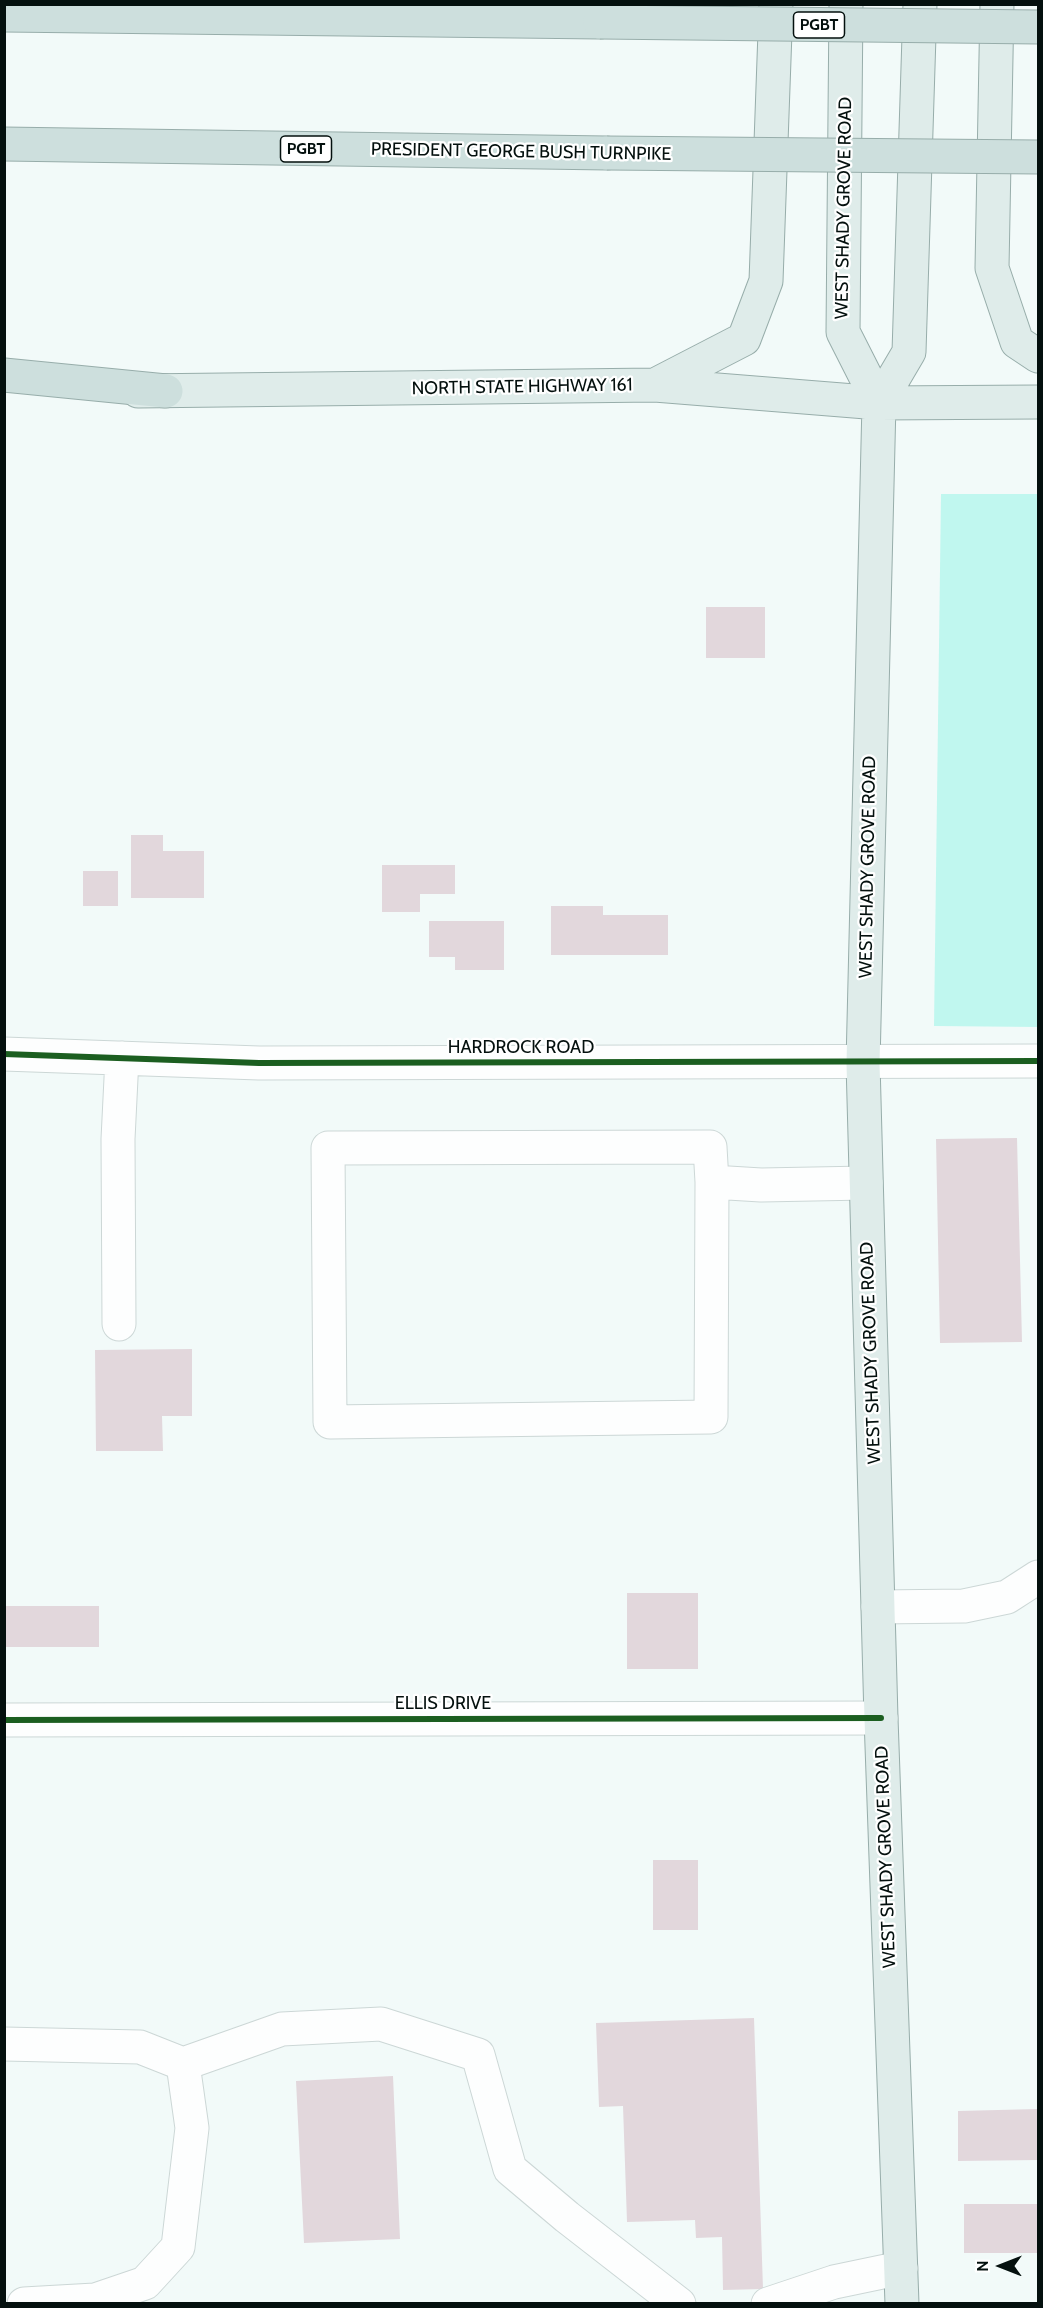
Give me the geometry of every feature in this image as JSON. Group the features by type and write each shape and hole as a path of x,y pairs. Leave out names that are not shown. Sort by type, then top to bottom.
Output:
{"highway":[{"name":"PGBT","path":"4,15 1038,27"},
{"name":"PRESIDENT GEORGE BUSH TURNPIKE","path":"4,144 1038,157"},
{"path":"4,375 166,391"}],"main road":[{"path":"655,385 744,339 766,281 776,4"},
{"name":"WEST SHADY GROVE ROAD","path":"846,4 843,333 879,403 863,1063 881,1718 902,2304"},
{"name":"WEST SHADY GROVE ROAD","path":"879,403 909,352 920,4"},
{"path":"997,4 992,268 1017,342 1038,356"},
{"name":"NORTH STATE HIGHWAY 161","path":"4,389 166,391 655,385 879,403 1038,402"}],"street":[{"name":"HARDROCK ROAD","path":"4,1054 259,1064 1038,1061"},
{"path":"119,1324 118,1139 122,1058"},
{"path":"710,1147 712,1182 711,1417 330,1422 328,1148 710,1147"},
{"path":"712,1182 761,1185 866,1183"},
{"path":"878,1607 964,1606 1007,1596 1038,1577"},
{"name":"ELLIS DRIVE","path":"4,1720 881,1718"},
{"path":"4,2044 140,2047 183,2064 282,2029 381,2024 478,2055 510,2169 567,2217 679,2304"},
{"path":"24,2304 95,2300 144,2283 178,2247 192,2128 183,2064"},
{"path":"768,2304 834,2282 901,2268"}],"shaded area":[{"path":"941,494 1038,494 1038,1027 934,1026"}],"building":[{"path":"706,607 765,607 765,658 706,658"},
{"path":"131,835 163,835 163,851 204,851 204,898 131,898"},
{"path":"382,865 455,865 455,894 420,894 420,912 382,912"},
{"path":"83,871 118,871 118,906 83,906"},
{"path":"551,906 603,906 603,915 668,915 668,955 551,955"},
{"path":"429,921 504,921 504,970 455,970 455,957 429,957"},
{"path":"1017,1138 1022,1342 940,1343 936,1139"},
{"path":"192,1349 192,1416 162,1416 163,1451 96,1451 95,1350"},
{"path":"627,1593 698,1593 698,1669 627,1669"},
{"path":"4,1606 99,1606 99,1647 4,1647"},
{"path":"653,1860 698,1860 698,1930 653,1930"},
{"path":"754,2018 763,2289 723,2290 722,2237 696,2238 695,2220 627,2222 623,2106 599,2107 596,2023"},
{"path":"393,2076 400,2239 304,2243 296,2081"},
{"path":"1038,2109 1038,2160 958,2161 958,2111"},
{"path":"964,2204 1038,2204 1038,2253 964,2253"}],"cycle path":[{"path":"4,1054 259,1063 1038,1061"},
{"path":"4,1720 881,1718"}]}
